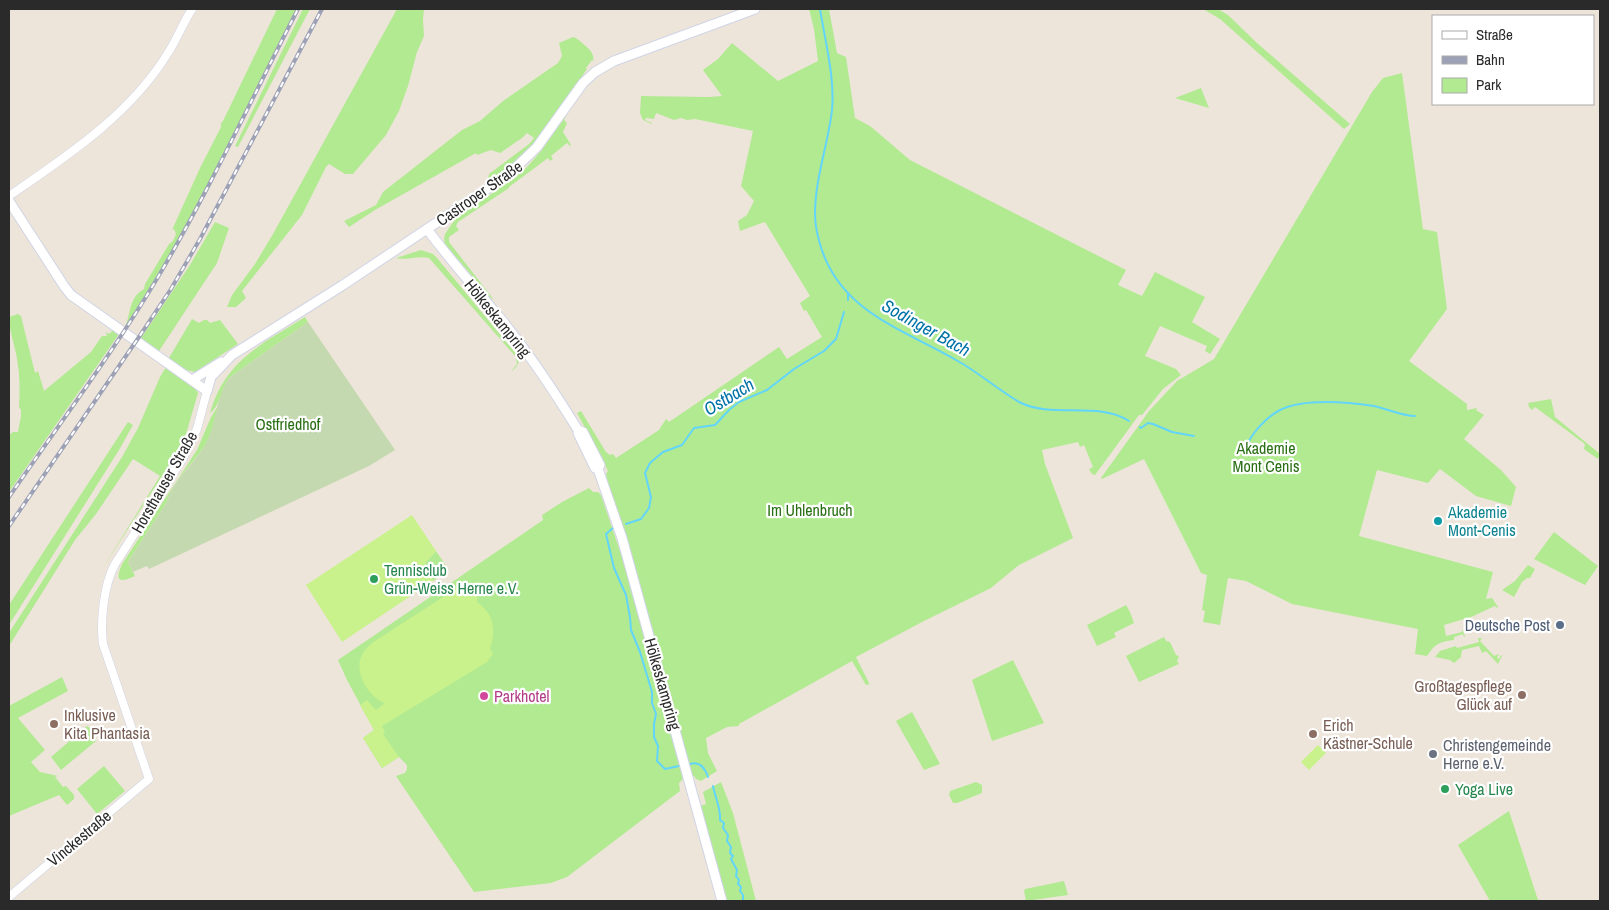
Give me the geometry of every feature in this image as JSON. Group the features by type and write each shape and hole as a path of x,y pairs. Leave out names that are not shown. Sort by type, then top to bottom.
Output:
{"main road":[{"name":"Castroper Straße","path":"207,391 244,349 441,220 523,162 537,148 583,83 600,69 621,58 755,9"},
{"path":"9,201 71,295 207,391"},
{"path":"440,246 438,232 441,220"},
{"name":"Hölkeskampring","path":"424,231 440,246 526,351 578,430 578,435 595,468 598,469 622,538 722,901"},
{"name":"Hölkeskampring","path":"424,231 436,249 449,258"},
{"name":"Castroper Straße","path":"207,391 211,378 226,359 238,350 244,349"},
{"path":"192,380 226,359"}],"street":[{"path":"9,196 90,138 129,102 168,53 192,9"},
{"name":"Horsthauser Straße","path":"149,779 103,644 102,630 106,591 109,576 115,564 182,458 197,428 207,391"},
{"name":"Vinckestraße","path":"9,897 149,779"}],"green space":[{"path":"277,9 296,9 194,210 125,327 135,297 144,289 145,284 169,244 173,241 176,234 174,229 172,230 221,127 221,123"},
{"path":"303,9 310,9 238,147 235,146"},
{"path":"397,9 424,9 424,36 417,52 399,111 386,135 353,174 345,174 329,164 326,167 302,215 242,291 246,298 236,307 227,307 232,295 255,264 273,234"},
{"name":"Im Uhlenbruch","path":"809,9 829,9 837,53 846,57 855,118 870,126 910,160 1126,270 1118,285 1142,296 1155,272 1205,297 1192,322 1220,339 1210,354 1205,351 1207,346 1160,326 1145,356 1176,369 1181,375 1163,389 1142,415 1139,415 1095,475 1089,469 1093,467 1084,445 1080,447 1078,442 1042,450 1045,464 1073,538 1019,565 991,588 856,657 871,687 869,684 866,685 852,661 739,724 739,726 727,727 706,738 708,753 717,771 701,781 692,776 608,484 606,474 608,471 577,413 581,411 606,452 610,455 613,454 616,458 659,430 666,419 669,422 779,347 787,359 822,337 800,303 810,296 765,222 740,231 738,221 747,215 754,201 741,186 753,131 695,119 687,120 681,118 674,120 656,113 654,119 646,118 645,120 652,124 643,120 640,113 641,96 722,96 703,70 718,59 732,43 778,81 818,61 814,29"},
{"path":"1203,9 1218,9 1228,15 1257,43 1350,124 1344,129 1220,19"},
{"path":"573,37 591,51 593,61 586,68 536,144 517,163 491,181 488,179 489,174 529,144 534,138 527,133 500,153 491,150 477,155 476,153 375,210 349,227 344,221 376,205 383,192 462,130 480,121 503,101 558,63 562,56 559,43"},
{"name":"Akademie Mont Cenis","path":"1402,73 1423,229 1437,232 1447,309 1409,361 1467,404 1467,410 1477,408 1476,410 1484,415 1464,439 1501,470 1516,487 1511,506 1476,496 1440,469 1428,483 1377,470 1359,536 1493,572 1486,599 1492,598 1498,607 1495,606 1471,617 1444,625 1446,636 1462,632 1462,629 1465,636 1463,634 1454,637 1454,640 1438,644 1427,656 1415,654 1418,629 1292,604 1246,581 1228,578 1220,625 1203,622 1205,611 1202,610 1207,575 1201,573 1144,459 1101,478 1149,411 1177,381 1214,359 1372,92 1383,78"},
{"path":"1201,88 1209,108 1175,98"},
{"path":"568,113 564,120 567,123 563,132 571,145 567,143 551,156 553,159 550,161 548,158 509,188 458,222 456,226 459,230 449,237 449,242 494,300 445,244 445,234 456,218 513,179 527,167"},
{"path":"215,222 229,228 217,263 159,351 141,338 190,265"},
{"path":"421,250 433,254 437,258 517,355 518,364 511,372 517,364 516,357 429,258 396,258"},
{"path":"18,314 21,316 35,373 38,371 44,391 91,352 102,336 107,336 106,332 109,334 113,330 119,334 9,492 9,435 13,432 18,432 21,410 19,407 20,383 18,365 9,317"},
{"path":"305,317 308,322 229,378 219,401 210,413 225,379 235,366 260,345"},
{"path":"192,319 199,323 204,320 210,323 220,320 238,344 195,372 186,370 169,358"},
{"name":"Ostfriedhof","path":"308,322 395,450 369,466 149,569 147,566 133,572 128,562 167,502 178,480 204,447 221,394 229,378"},
{"path":"166,367 195,388 198,393 180,448 99,574 160,476 133,459 96,514 75,540 9,646 9,633 122,457 138,428"},
{"path":"1551,399 1555,417 1600,454 1598,459 1584,449 1585,444 1535,407 1532,410 1529,407 1528,403"},
{"path":"218,406 207,442 178,480 167,502 128,562 135,576 125,580 120,579 119,574 122,564 197,450 211,417"},
{"path":"128,422 133,425 119,450 9,625 9,605"},
{"path":"589,488 601,495 622,557 683,779 679,783 680,791 567,877 551,883 474,892 396,776 405,773 407,765 399,757 382,768 363,738 374,730 338,660 543,520 542,515"},
{"name":"Tennisclub Grün-Weiss Herne e.V.","path":"412,515 436,551 425,563 433,581 342,642 306,585"},
{"path":"1554,532 1598,566 1585,585 1534,559"},
{"path":"436,551 449,570 433,581 425,563"},
{"path":"1528,565 1535,569 1530,578 1522,582 1514,597 1502,590 1515,581"},
{"path":"460,586 478,586 477,602 487,611 492,622 493,635 490,648 493,654 487,662 382,726 385,732 383,734 399,757 382,768 363,738 374,730 360,705 367,700 376,710 385,703 373,696 364,683 360,669 362,655 372,643"},
{"path":"1126,605 1134,623 1114,633 1116,637 1097,646 1087,625"},
{"path":"1164,637 1166,641 1170,642 1176,655 1179,656 1177,661 1179,664 1139,682 1126,656"},
{"path":"1478,638 1482,638 1480,641 1494,656 1499,654 1497,658 1499,659 1502,656 1498,664 1486,651 1482,653 1479,646 1462,650 1461,657 1454,663 1450,660 1435,657 1440,651 1479,642"},
{"path":"1013,660 1044,723 992,741 972,680"},
{"path":"62,677 68,691 18,718 45,750 31,762 40,772 58,776 55,777 63,787 66,786 74,795 74,799 67,805 59,795 9,816 9,706"},
{"path":"912,712 940,764 924,770 896,721"},
{"path":"87,726 94,731 96,741 61,770 51,757"},
{"path":"1318,745 1326,753 1309,770 1301,762"},
{"path":"104,766 125,791 97,814 77,789"},
{"path":"721,782 733,813 756,901 726,901 700,806 706,804 703,792"},
{"path":"976,782 982,785 982,793 953,803 949,795 950,791"},
{"path":"1509,811 1539,901 1490,901 1458,845"},
{"path":"1064,881 1068,895 1026,901 1025,889"}],"waterway":[{"name":"Sodinger Bach","path":"820,9 831,72 833,97 830,123 817,187 815,221 820,244 829,267 842,286 857,302 875,316 964,365 1019,402 1032,407 1046,409 1103,412 1117,415 1129,421"},
{"name":"Sodinger Bach","path":"848,293 848,300"},
{"name":"Ostbach","path":"626,524 641,519 649,508 651,497 645,473 650,463 663,452 682,445 694,428 715,425 739,402 767,390 794,369 824,351 836,339 844,312"},
{"path":"1237,450 1245,449 1259,427 1269,417 1290,406 1313,402 1352,403 1374,406 1400,414 1415,416"},
{"path":"1140,427 1148,423 1172,432 1194,436"},
{"name":"Ostbach","path":"613,528 606,534 614,568 626,595 631,630 652,692 652,703 656,714 654,737 658,746 657,761 665,769 679,766"},
{"name":"Ostbach","path":"690,764 694,763 702,766 708,777"},
{"name":"Ostbach","path":"713,786 719,807 720,820 724,823 723,828 728,835 727,841 731,847 730,853 733,856 731,859 737,870 736,876 741,887 740,891 743,895 743,901"}],"railway":[{"path":"9,497 104,361 158,277 213,178 298,9"},
{"path":"9,526 171,289 200,239 322,9"}],"place":[{"name":"Akademie Mont-Cenis","path":"1438,521"},
{"name":"Tennisclub Grün-Weiss Herne e.V.","path":"374,579"},
{"name":"Deutsche Post","path":"1560,625"},
{"name":"Großtagespflege Glück auf","path":"1522,695"},
{"name":"Parkhotel","path":"484,696"},
{"name":"Inklusive Kita Phantasia","path":"54,724"},
{"name":"Erich Kästner-Schule","path":"1313,734"},
{"name":"Christengemeinde Herne e.V.","path":"1433,754"},
{"name":"Yoga Live","path":"1445,789"}]}
